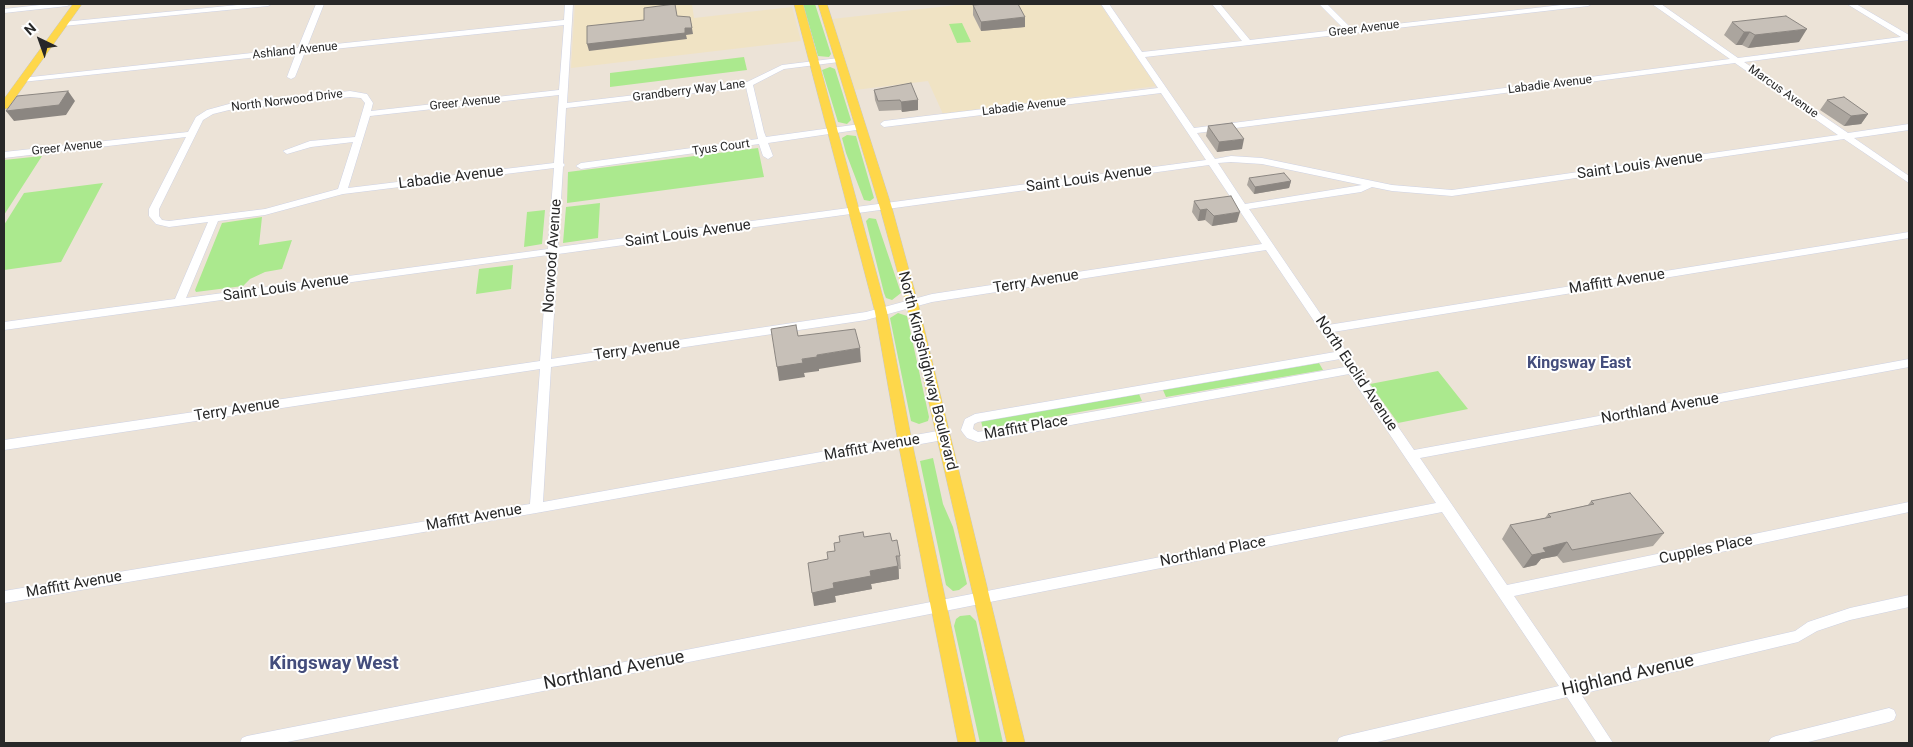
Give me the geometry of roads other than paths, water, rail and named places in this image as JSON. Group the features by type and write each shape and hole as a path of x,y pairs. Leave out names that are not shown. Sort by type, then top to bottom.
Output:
{"main road":[{"path":"4,104 77,4"},
{"name":"North Kingshighway Boulevard","path":"798,4 834,131 881,312 905,442 967,743"},
{"name":"North Kingshighway Boulevard","path":"822,4 886,208 912,303 1016,743"}],"street":[{"path":"4,11 67,4"},
{"path":"62,24 268,4"},
{"path":"291,77 320,4"},
{"name":"Norwood Avenue","path":"536,508 564,106 569,4"},
{"name":"North Euclid Avenue","path":"1105,4 1606,743"},
{"path":"1216,4 1248,43"},
{"path":"1323,4 1350,31"},
{"name":"Greer Avenue","path":"1140,55 1588,4"},
{"name":"Marcus Avenue","path":"1656,4 1909,180"},
{"path":"1851,4 1909,38"},
{"name":"Ashland Avenue","path":"22,80 568,22"},
{"name":"Labadie Avenue","path":"1191,131 1909,38"},
{"name":"Grandberry Way Lane","path":"564,106 749,84 782,67 839,60"},
{"path":"749,84 768,156"},
{"name":"Labadie Avenue","path":"884,124 1164,90"},
{"name":"Greer Avenue","path":"366,114 564,92"},
{"name":"North Norwood Drive","path":"190,134 199,119 210,112 228,107 341,94 364,96 368,103 366,114"},
{"path":"342,191 366,114"},
{"name":"Tyus Court","path":"581,166 764,142 860,127"},
{"name":"Saint Louis Avenue","path":"4,326 1237,159 1262,160 1370,184 1423,192 1474,191 1909,127"},
{"name":"Greer Avenue","path":"4,155 190,134"},
{"name":"Labadie Avenue","path":"190,134 154,209 154,216 159,222 170,224 264,212 342,191 560,165"},
{"path":"287,152 310,144 357,140"},
{"name":"Saint Louis Avenue","path":"1243,207 1361,189 1370,184"},
{"path":"179,302 214,218"},
{"name":"Maffitt Avenue","path":"1326,329 1909,235"},
{"name":"Terry Avenue","path":"4,445 881,312 932,298 1269,246"},
{"name":"Maffitt Place","path":"1343,355 975,418 969,422 966,430 971,435 978,437 1353,369"},
{"name":"Northland Avenue","path":"1410,455 1909,363"},
{"name":"Maffitt Avenue","path":"4,597 536,508 943,435"},
{"name":"Northland Place","path":"981,598 1445,506"},
{"name":"Cupples Place","path":"1503,592 1909,507"},
{"name":"Northland Avenue","path":"247,743 981,598"},
{"name":"Highland Avenue","path":"1344,743 1798,636 1813,626 1850,614 1909,601"},
{"path":"1776,743 1890,715"}],"district":[{"name":"Kingsway East","path":"1579,364"},
{"name":"Kingsway West","path":"334,664"}]}
